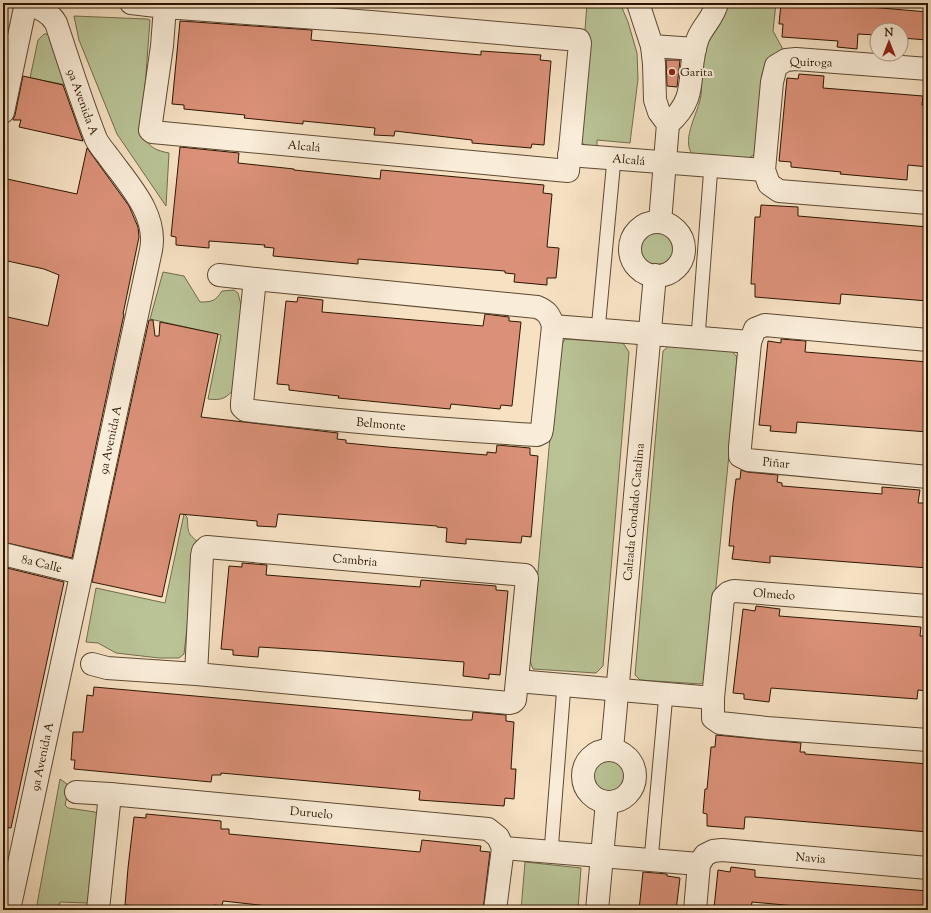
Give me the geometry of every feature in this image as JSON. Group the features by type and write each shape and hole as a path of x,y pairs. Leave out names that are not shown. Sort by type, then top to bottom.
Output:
{"street":[{"name":"Alcalá","path":"131,3 579,40 580,43 568,171 152,132 150,130 166,7"},
{"path":"668,124 679,115 687,99 690,90 698,37 709,22 717,3"},
{"path":"3,112 26,4"},
{"name":"9a Avenida A","path":"9,910 151,250 152,228 142,206 97,140 75,81 56,23 45,10 26,4"},
{"path":"638,4 653,55 655,100 660,112 668,124 660,222"},
{"path":"653,55 694,57"},
{"name":"Quiroga","path":"764,170 772,82 776,66 786,60 796,59 928,69"},
{"name":"Alcalá","path":"569,155 665,163"},
{"path":"665,163 764,170 769,184 779,191 928,203"},
{"path":"660,222 674,229 680,235 684,251 676,268 660,276 642,271 635,264 631,256 630,247 636,232 643,226 660,222"},
{"path":"220,275 537,307 548,313 553,326 750,342"},
{"name":"Calzada Condado Catalina","path":"612,749 655,275"},
{"name":"Belmonte","path":"255,279 242,403 242,407 245,410 394,426 537,435 542,429 553,326"},
{"name":"Piñar","path":"928,340 764,325 755,329 750,342 740,447 740,456 748,460 928,477"},
{"name":"Cambria","path":"92,664 107,668 196,674 509,703 515,700 528,583 527,578 525,575 207,547 203,551 202,556 196,674"},
{"name":"8a Calle","path":"3,554 81,573"},
{"name":"Olmedo","path":"928,606 734,591 728,592 723,598 713,698 714,718 720,722 767,728 928,740"},
{"path":"517,681 713,698"},
{"path":"612,749 623,754 632,762 636,778 634,786 623,798 615,802 607,802 598,800 591,796 586,789 582,773 584,765 596,752 612,749"},
{"name":"Duruelo","path":"76,792 488,829 498,837 503,848"},
{"path":"98,910 110,794"},
{"path":"597,910 607,802"},
{"path":"495,910 503,848 699,864 694,910"},
{"name":"Navia","path":"699,864 705,855 714,851 722,850 928,868"}],"lane":[{"path":"598,330 614,159"},
{"path":"698,338 711,166"},
{"path":"552,852 564,685"},
{"path":"651,860 666,694"}],"green space":[{"path":"587,3 620,3 628,22 637,53 638,79 630,143 597,140 597,146 591,146 583,144 577,137"},
{"path":"731,3 776,3 773,31 785,53 770,61 762,74 757,143 754,155 745,160 692,154 689,148 688,140 700,102 701,73 704,55 715,26 725,9"},
{"path":"74,16 150,20 142,127 145,138 150,145 158,150 169,153 166,206 117,134 79,40"},
{"path":"44,34 48,34 67,85 30,78 38,40"},
{"path":"661,229 668,232 674,238 677,249 676,257 668,266 661,269 653,269 646,266 638,257 637,245 640,238 649,230"},
{"path":"163,272 184,276 200,302 208,302 213,300 222,291 234,290 238,293 241,305 235,387 230,394 224,398 217,400 208,399 221,335 150,319"},
{"path":"565,339 623,343 629,352 603,666 596,673 533,669 530,661 554,392 561,346"},
{"path":"670,345 732,351 737,357 707,678 701,684 640,680 635,675 663,351"},
{"path":"184,514 187,517 189,533 197,541 184,654 179,658 159,658 116,653 98,643 86,642 96,588 165,603"},
{"path":"613,756 620,759 626,765 629,776 628,784 620,793 613,796 605,796 598,793 590,784 589,772 592,765 601,757"},
{"path":"60,779 67,784 68,792 65,805 68,808 95,812 99,816 91,897 87,903 60,902 58,910 36,910"},
{"path":"525,862 581,868 578,910 521,910"}],"building":[{"path":"781,3 823,3 928,12 928,40 909,39 909,22 869,22 869,35 858,34 857,49 837,47 838,41 782,37 783,24 779,24"},
{"path":"180,21 312,30 311,40 481,55 481,51 541,55 540,60 551,61 544,145 532,144 531,148 472,143 472,140 395,131 394,136 374,135 375,128 303,121 303,124 244,118 245,115 184,109 184,105 172,104"},
{"path":"666,60 680,60 677,87 667,86"},
{"path":"799,74 824,76 823,88 923,96 922,105 928,105 925,139 928,139 928,167 908,165 907,180 840,174 841,172 791,167 791,162 779,161 787,78 798,79"},
{"path":"23,76 63,85 83,141 19,127 21,120 13,120"},
{"path":"180,147 239,153 238,163 380,179 381,170 544,185 543,193 552,194 547,247 559,248 556,278 547,278 547,285 514,282 515,274 505,273 505,271 358,259 358,264 273,256 274,248 264,247 265,245 209,241 209,248 176,245 176,237 171,236"},
{"path":"87,148 129,206 138,227 139,237 72,558 3,542 3,316 48,326 59,275 44,269 3,260 3,201 7,179 77,194"},
{"path":"761,205 798,207 798,216 928,227 928,301 841,294 840,304 755,297 755,284 751,284 755,217 760,217"},
{"path":"298,297 323,300 322,312 483,326 485,314 509,317 509,321 521,322 512,406 501,405 500,409 451,404 450,409 338,398 339,396 289,390 289,385 277,384 286,301 297,302"},
{"path":"149,320 153,320 155,336 159,336 160,322 218,334 201,417 338,433 337,439 346,440 346,443 387,447 487,455 487,452 496,453 497,445 530,448 530,455 538,456 531,537 522,536 521,543 466,539 466,544 446,542 447,528 437,526 278,514 276,527 257,526 257,521 180,514 162,597 92,582"},
{"path":"781,339 806,341 805,352 928,362 928,432 797,422 796,433 770,431 771,426 759,425 768,341 781,343"},
{"path":"741,470 778,475 777,482 782,483 782,486 882,494 882,487 920,490 918,503 928,503 928,568 770,556 770,563 732,559 734,546 729,546 733,503 736,479 740,479"},
{"path":"242,563 267,565 266,575 420,587 421,580 496,586 496,590 508,591 500,675 489,674 489,679 463,676 464,662 323,651 259,647 258,657 233,655 233,650 221,649 229,566 242,567"},
{"path":"3,567 64,582 11,828 3,827"},
{"path":"756,606 780,609 779,616 921,627 920,636 928,636 928,691 918,690 917,699 771,688 769,702 744,699 744,694 733,693 743,609 755,611"},
{"path":"94,687 463,720 472,720 473,712 506,715 506,721 514,722 511,769 516,769 514,799 505,798 504,806 419,800 420,791 221,773 221,775 212,775 211,782 74,769 75,760 71,760 73,732 83,732 87,695 93,696"},
{"path":"716,735 801,743 800,752 805,752 805,754 928,764 928,832 750,817 745,817 744,829 707,826 707,814 703,813 705,789 707,789 711,747 715,747"},
{"path":"146,814 221,821 221,829 229,829 229,834 420,852 422,840 481,846 480,851 490,852 483,910 304,910 223,901 222,906 214,905 213,910 162,908 161,910 136,910 136,906 125,905 128,868 134,817 146,818"},
{"path":"731,867 755,870 755,877 928,891 928,910 839,910 752,902 751,910 714,908 718,870 730,872"},
{"path":"643,872 667,874 667,876 680,878 676,910 639,910"}],"place":[{"name":"Garita","path":"672,72"}]}
